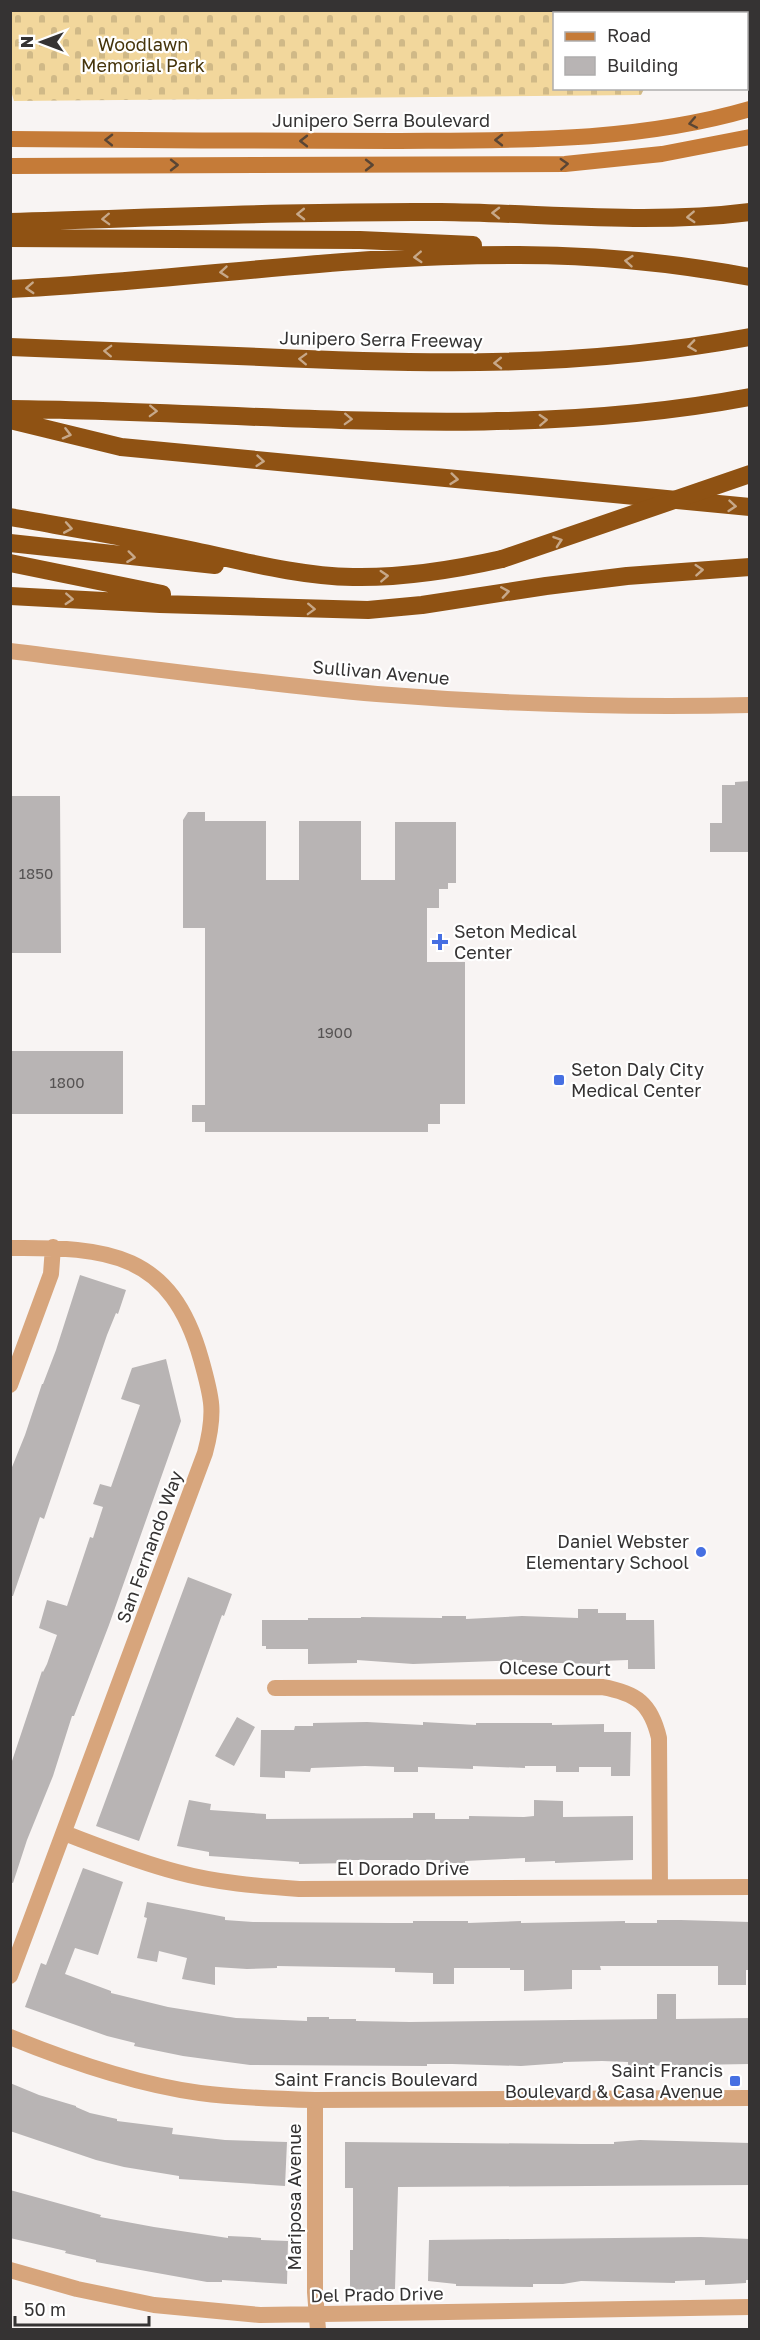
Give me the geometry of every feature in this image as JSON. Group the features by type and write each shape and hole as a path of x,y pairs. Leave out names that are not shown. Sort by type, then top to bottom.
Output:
{"highway":[{"path":"10,222 390,212 667,218 750,212"},
{"path":"10,238 401,241 481,246 561,256 651,263 750,277"},
{"path":"10,289 405,258 480,255 561,256"},
{"name":"Junipero Serra Freeway","path":"10,347 365,362 479,364 622,355 750,337"},
{"path":"10,409 123,410 386,421 502,422 619,415 750,397"},
{"path":"10,420 121,447 750,507"},
{"path":"10,543 328,576 376,577 441,571 502,559 750,474"},
{"path":"10,517 283,570"},
{"path":"10,563 155,593 253,606"},
{"path":"10,596 132,603 342,610 392,608 586,581 750,567"}],"main road":[{"name":"Junipero Serra Boulevard","path":"10,139 539,140 624,135 665,129 750,109"},
{"path":"10,166 555,164 662,154 750,136"}],"street":[{"name":"Sullivan Avenue","path":"10,651 283,684 408,696 632,706 750,705"},
{"name":"San Fernando Way","path":"10,1248 53,1247 94,1251 122,1258 144,1269 177,1301 191,1328 213,1410 205,1453 10,1976"},
{"path":"10,1385 51,1274 53,1247"},
{"name":"Olcese Court","path":"275,1689 602,1687 622,1690 640,1701 654,1718 658,1738 660,1887"},
{"name":"El Dorado Drive","path":"64,1833 178,1872 260,1887 299,1889 750,1887"},
{"name":"Saint Francis Boulevard","path":"10,2037 45,2051 148,2083 257,2099 750,2098"},
{"name":"Mariposa Avenue","path":"315,2100 315,2292 318,2323"},
{"name":"Del Prado Drive","path":"10,2270 77,2289 154,2305 318,2323 750,2307"}],"green space":[{"name":"Woodlawn Memorial Park","path":"672,10 672,12 553,12 553,90 644,90 641,95 14,101 11,91 11,11"}],"building":[{"path":"750,781 750,852 710,852 710,823 722,823 722,785 735,785 735,782"},
{"path":"10,796 60,796 61,953 10,953"},
{"path":"188,812 205,812 205,821 266,821 266,880 299,880 299,821 361,821 361,880 395,880 395,822 456,822 456,883 448,883 448,889 439,889 439,908 427,908 427,962 465,962 465,1104 440,1104 440,1124 428,1124 428,1132 205,1132 205,1122 192,1122 192,1105 205,1105 205,928 183,928 183,820"},
{"path":"10,1051 123,1051 123,1114 10,1114"},
{"path":"80,1275 126,1290 118,1314 116,1313 107,1335 44,1519 40,1517 13,1596 10,1596 10,1472 56,1350"},
{"path":"166,1359 181,1421 109,1625 74,1716 72,1716 53,1776 27,1840 13,1883 10,1882 10,1767 42,1671 47,1664 57,1635 39,1628 47,1600 67,1606 90,1537 93,1538 103,1507 93,1504 100,1484 111,1487 140,1405 121,1399 132,1368"},
{"path":"188,1577 232,1594 224,1616 222,1615 139,1841 96,1826"},
{"path":"578,1609 598,1609 598,1613 626,1613 626,1620 654,1620 655,1669 628,1669 628,1660 600,1661 600,1664 522,1662 522,1660 413,1664 357,1660 357,1663 308,1664 308,1649 266,1649 266,1646 262,1646 262,1620 361,1617 442,1618 442,1616 466,1616 466,1619 522,1616 578,1618"},
{"path":"237,1717 255,1727 234,1766 215,1756"},
{"path":"367,1722 423,1725 423,1722 476,1725 476,1723 604,1724 604,1732 631,1732 630,1776 611,1776 611,1767 579,1767 579,1772 556,1772 556,1766 525,1766 525,1768 473,1766 473,1769 418,1767 418,1772 394,1772 394,1767 365,1766 311,1768 310,1772 285,1771 285,1778 260,1777 261,1730 294,1730 295,1726 313,1726 313,1723"},
{"path":"189,1800 211,1804 210,1810 266,1814 266,1819 413,1818 413,1813 435,1813 435,1819 469,1819 469,1816 524,1817 534,1816 534,1800 563,1801 563,1817 633,1816 633,1860 555,1863 555,1861 525,1862 525,1858 440,1863 440,1860 351,1860 351,1863 299,1864 299,1862 209,1856 209,1852 177,1846"},
{"path":"83,1868 123,1882 98,1955 75,1948 65,1974 111,1991 111,1993 168,2007 236,2018 307,2021 307,2017 329,2017 329,2019 356,2019 356,2021 410,2022 657,2019 657,1994 676,1994 676,2019 750,2018 750,2064 628,2066 628,2062 602,2061 521,2066 250,2065 183,2056 134,2046 135,2043 107,2036 25,2007 41,1963 46,1965"},
{"path":"147,1902 225,1917 225,1920 253,1922 625,1921 625,1923 657,1923 657,1920 681,1920 750,1922 750,1970 746,1970 746,1985 718,1985 718,1966 600,1966 601,1970 572,1970 572,1989 524,1991 524,1970 510,1970 510,1968 454,1968 454,1984 433,1984 433,1973 395,1972 395,1968 277,1966 277,1968 247,1969 215,1967 215,1985 182,1979 187,1958 159,1951 157,1962 137,1958 147,1918 144,1917"},
{"path":"10,2083 90,2113 117,2119 117,2121 173,2128 172,2134 225,2140 287,2142 285,2186 179,2179 179,2176 96,2160 10,2131"},
{"path":"640,2140 750,2143 750,2185 398,2187 395,2289 359,2291 350,2289 350,2250 353,2250 353,2188 345,2188 345,2142 614,2144 614,2142"},
{"path":"10,2190 101,2215 100,2217 154,2227 228,2238 228,2236 250,2237 261,2238 261,2240 288,2241 287,2284 222,2280 222,2282 207,2282 96,2262 96,2260 65,2253 66,2251 10,2238"},
{"path":"701,2237 750,2239 750,2280 746,2280 746,2283 705,2285 705,2280 675,2281 675,2283 581,2281 563,2284 533,2284 533,2287 456,2286 456,2284 428,2281 429,2240"}],"place":[{"name":"Seton Medical Center","path":"440,942"},
{"name":"Seton Daly City Medical Center","path":"559,1080"},
{"name":"Daniel Webster Elementary School","path":"701,1552"},
{"name":"Saint Francis Boulevard & Casa Avenue","path":"735,2081"}]}
